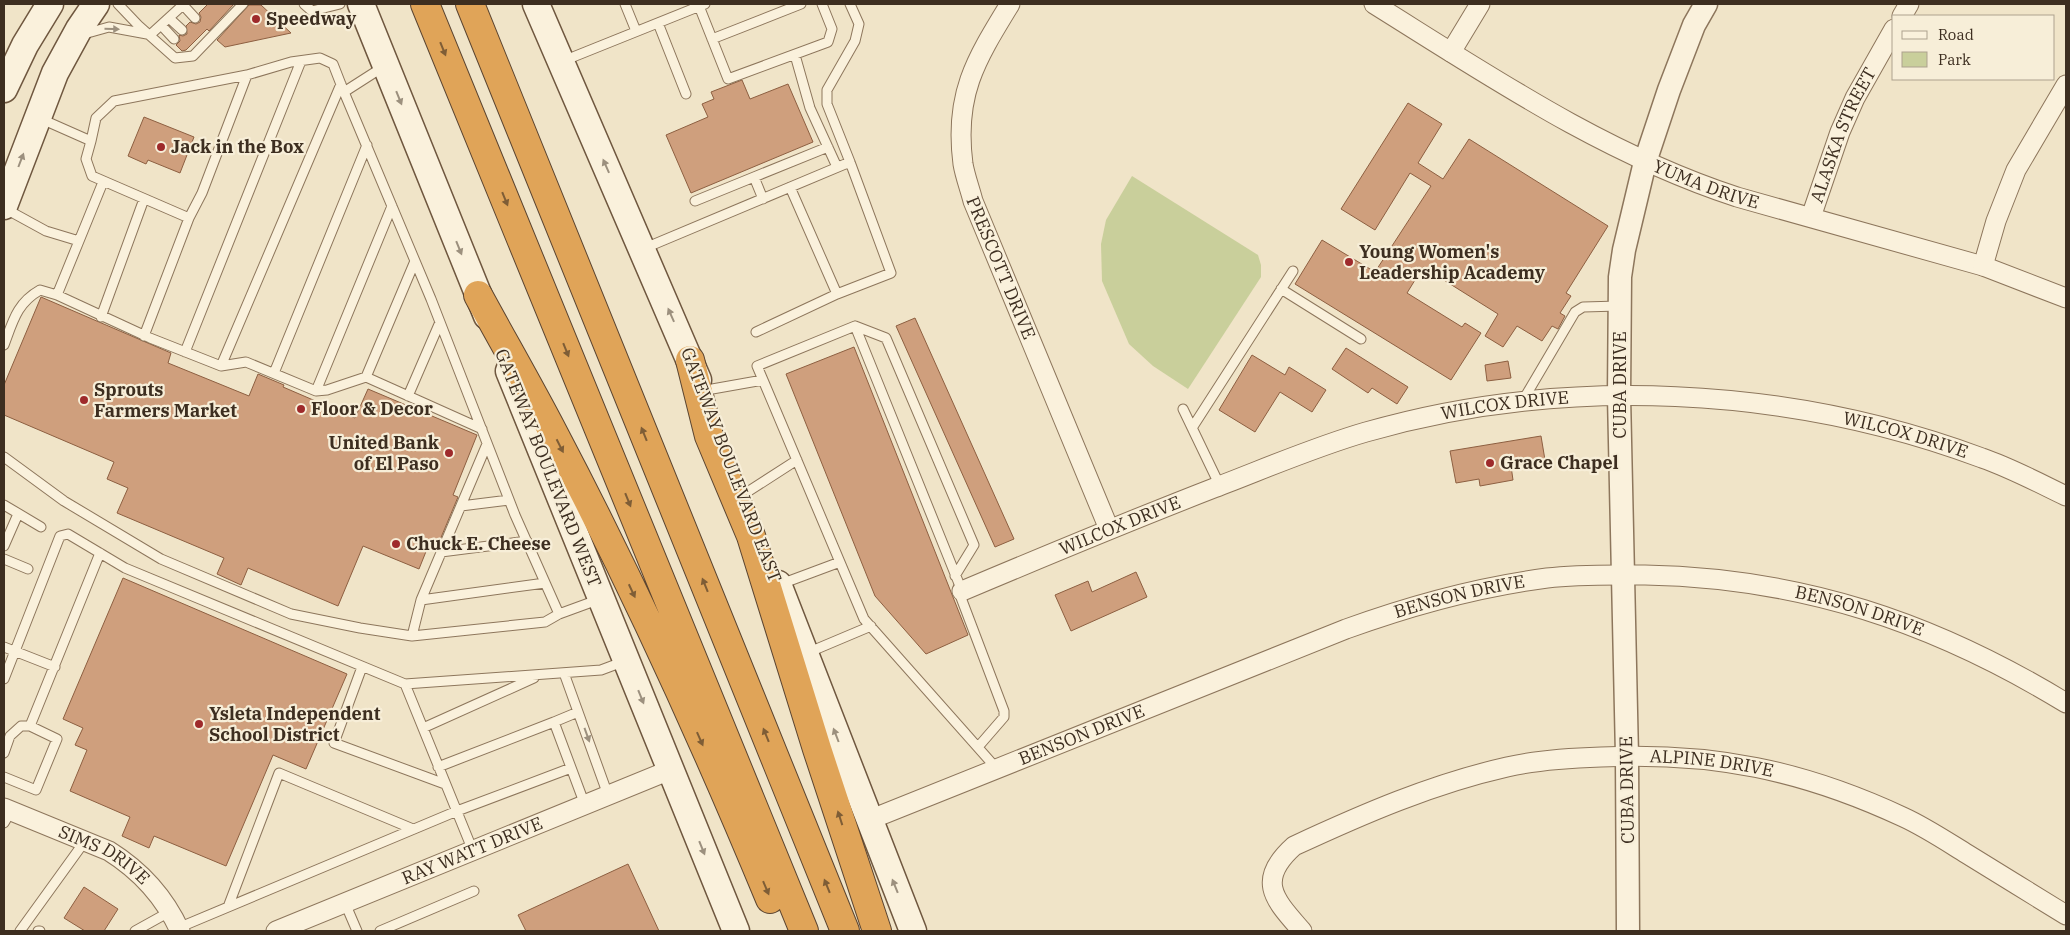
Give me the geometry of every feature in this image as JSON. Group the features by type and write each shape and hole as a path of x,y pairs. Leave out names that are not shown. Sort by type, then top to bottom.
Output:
{"highway":[{"path":"425,4 804,931"},
{"path":"470,4 845,931"},
{"path":"478,295 553,431 614,552 696,729 784,931"},
{"path":"690,360 700,391 709,436 739,497 876,931"}],"main road":[{"path":"4,89 13,61 50,4"},
{"path":"4,207 55,73 74,38 96,4"},
{"name":"GATEWAY BOULEVARD WEST","path":"361,4 736,931"},
{"name":"GATEWAY BOULEVARD EAST","path":"536,4 690,360"},
{"name":"GATEWAY BOULEVARD EAST","path":"739,497 778,585 913,931"}],"street":[{"name":"PRESCOTT DRIVE","path":"1010,4 982,50 964,96 960,123 963,166 973,201 1109,529"},
{"name":"YUMA DRIVE","path":"1374,4 1538,105 1593,136 1645,162 1728,194 1983,266 2066,298"},
{"path":"1451,52 1480,4"},
{"name":"CUBA DRIVE","path":"1628,931 1627,756 1619,396 1619,306 1624,250 1645,162 1668,90 1694,25 1706,4"},
{"path":"1903,15 1909,4"},
{"name":"ALASKA STREET","path":"1811,217 1840,132 1855,98 1892,33"},
{"path":"1983,266 1996,221 2016,170 2066,85"},
{"name":"WILCOX DRIVE","path":"958,583 1109,529 1310,451 1367,432 1491,405 1522,402 1619,396 1716,398 1783,406 1851,418 1923,438 1984,458 2066,496"},
{"name":"BENSON DRIVE","path":"869,820 1346,629 1398,610 1454,595 1548,578 1623,575 1679,576 1750,583 1799,591 1861,608 1928,631 1987,658 2066,703"},
{"name":"ALPINE DRIVE","path":"1302,931 1277,902 1272,882 1281,857 1294,846 1402,798 1452,781 1509,766 1573,758 1627,756 1721,760 1790,774 1849,793 1905,818 2066,915"},
{"name":"RAY WATT DRIVE","path":"276,931 670,770"},
{"name":"SIMS DRIVE","path":"6,814 85,841 108,851 129,865 151,884 176,923"}],"lane":[{"path":"118,4 175,58 193,50 238,6"},
{"path":"150,35 183,4 194,18"},
{"path":"304,4 312,11 340,4"},
{"path":"625,4 636,31"},
{"path":"712,38 802,4"},
{"path":"560,62 702,5 712,38 728,79 828,42 832,29 822,4"},
{"path":"756,332 837,294 891,273 827,104 827,90 855,41 859,24 850,4"},
{"path":"169,18 182,30"},
{"path":"658,23 686,94"},
{"path":"161,26 174,39"},
{"path":"74,38 109,27 150,35"},
{"path":"795,55 810,108 837,167"},
{"path":"190,218 92,176 86,159 96,118 114,101 247,75 301,61 320,58 333,64 440,322 527,542 559,614"},
{"path":"186,352 301,61"},
{"path":"221,366 343,88 385,65"},
{"path":"144,336 247,75"},
{"path":"37,118 91,141"},
{"path":"274,373 367,145"},
{"path":"695,201 828,148"},
{"path":"642,250 850,162"},
{"path":"754,177 763,199"},
{"path":"57,295 103,182"},
{"path":"790,187 837,294"},
{"path":"101,317 144,199"},
{"path":"316,391 392,206"},
{"path":"4,207 46,230 79,241"},
{"path":"366,377 415,261"},
{"path":"1192,428 1293,271"},
{"path":"1281,289 1361,339"},
{"path":"4,345 16,312 28,297 40,290 57,295 144,336 221,366 246,362 316,391 327,390 366,377 482,429"},
{"path":"1522,402 1575,312 1583,307 1619,306"},
{"path":"408,396 440,322"},
{"path":"855,326 958,583 960,595 1004,717 978,747"},
{"path":"958,583 974,545 886,338 855,326 757,366 864,618 998,769"},
{"path":"700,391 763,380"},
{"path":"1183,409 1220,486"},
{"path":"412,636 421,600 487,444"},
{"path":"4,457 64,501 161,559 292,614 360,628 412,636 544,622 559,614 601,599"},
{"path":"739,497 797,460"},
{"path":"461,506 510,500"},
{"path":"4,505 41,527"},
{"path":"4,546 18,514"},
{"path":"4,679 60,536 68,534 125,568 405,684 601,670 626,660"},
{"path":"441,552 527,542"},
{"path":"30,726 100,553"},
{"path":"4,559 28,569"},
{"path":"778,585 840,562"},
{"path":"421,600 545,583"},
{"path":"805,654 871,626"},
{"path":"4,647 55,667"},
{"path":"362,666 334,743 445,784"},
{"path":"564,673 608,795"},
{"path":"422,728 541,674"},
{"path":"405,684 473,851"},
{"path":"438,767 578,712"},
{"path":"554,722 585,805"},
{"path":"4,753 10,736 21,726 30,726 57,739 36,790 4,777"},
{"path":"135,931 176,923 228,907 456,811 571,768"},
{"path":"228,907 279,773 413,829"},
{"path":"20,931 85,841"},
{"path":"380,931 474,891"},
{"path":"345,903 357,931"}],"green space":[{"path":"1132,176 1258,255 1261,265 1261,277 1188,389 1153,366 1129,344 1102,281 1101,244 1106,220"}],"building":[{"name":"Speedway","path":"208,4 234,4 209,31 207,29 186,50 182,51 176,45 180,41 179,35 187,34 186,26 190,22 196,24 200,22 201,17 199,13"},
{"name":"Speedway","path":"249,5 261,5 291,33 225,47 217,40"},
{"path":"742,80 750,99 788,84 813,142 691,193 666,135 708,117 702,104 714,99 711,92"},
{"path":"1408,103 1442,124 1418,163 1443,179 1469,139 1608,226 1566,293 1571,296 1560,313 1565,316 1558,329 1552,326 1542,341 1517,326 1503,347 1485,336 1498,314 1423,267 1407,293 1462,327 1465,323 1481,333 1451,380 1295,284 1322,240 1375,272 1431,186 1410,173 1375,230 1341,209"},
{"name":"Jack in the Box","path":"144,117 194,137 180,173 148,160 146,164 128,156"},
{"path":"41,297 171,353 168,363 249,396 258,374 284,385 283,387 355,418 368,389 477,435 453,495 458,497 437,547 429,544 419,569 363,546 338,606 248,568 241,585 217,574 224,558 117,513 128,488 107,479 114,462 4,415 4,385"},
{"path":"915,318 1014,539 995,547 896,326"},
{"path":"854,347 968,635 926,654 875,596 786,374"},
{"path":"1346,348 1408,387 1397,404 1372,388 1368,393 1332,369"},
{"path":"1252,355 1285,375 1289,367 1326,390 1312,412 1280,392 1255,432 1219,410"},
{"path":"1508,361 1511,378 1487,381 1485,365"},
{"name":"Grace Chapel","path":"1541,436 1545,460 1511,466 1513,480 1480,486 1479,479 1456,483 1450,451"},
{"path":"1136,572 1147,597 1071,631 1055,595 1088,581 1092,592"},
{"name":"Ysleta Independent School District","path":"123,578 347,674 306,769 273,755 226,866 154,836 149,848 122,836 130,817 70,791 87,750 75,745 83,728 63,719"},
{"path":"628,864 659,931 526,931 518,915"},
{"path":"84,887 118,909 104,931 85,931 64,918"}],"place":[{"name":"Speedway","path":"256,19"},
{"name":"Jack in the Box","path":"161,147"},
{"name":"Young Women's Leadership Academy","path":"1349,262"},
{"name":"Sprouts Farmers Market","path":"84,400"},
{"name":"Floor & Decor","path":"301,409"},
{"name":"United Bank of El Paso","path":"449,453"},
{"name":"Grace Chapel","path":"1490,463"},
{"name":"Chuck E. Cheese","path":"396,544"},
{"name":"Ysleta Independent School District","path":"199,724"}]}
